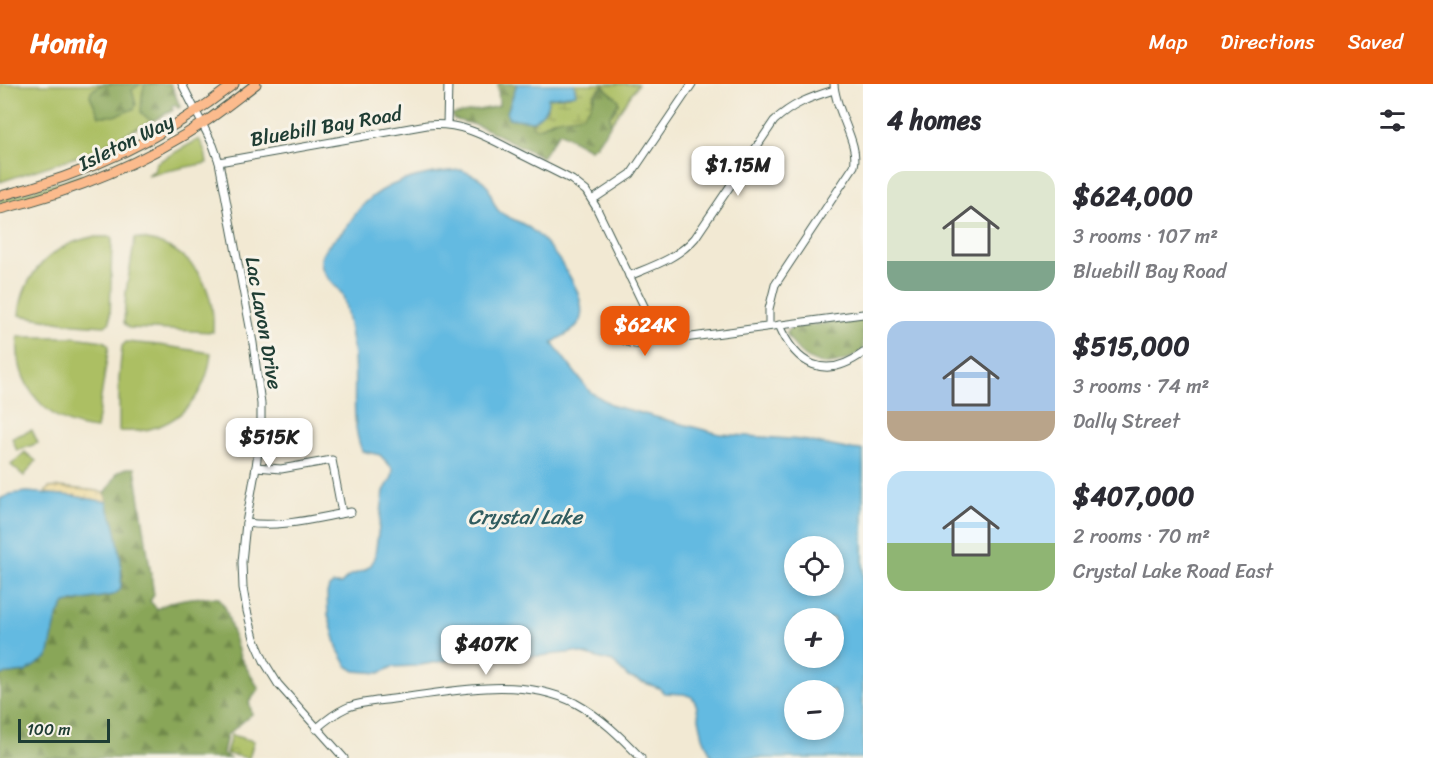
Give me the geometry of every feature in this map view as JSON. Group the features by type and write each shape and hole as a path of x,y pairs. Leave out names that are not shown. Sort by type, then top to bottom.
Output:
{"main road":[{"name":"Isleton Way","path":"0,195 50,182 199,118 234,84"},
{"name":"Isleton Way","path":"0,209 94,179 151,153 199,118 256,84"}],"street":[{"name":"Lac Lavon Drive","path":"182,84 213,145 219,162 259,383 261,427 242,562 243,588 254,638 265,663 278,684 344,758"},
{"path":"447,124 448,84"},
{"path":"592,200 631,174 692,84"},
{"path":"629,276 675,256 685,249 695,238 774,121 804,99 834,87 838,108 855,153 854,166 775,285 769,309 769,326"},
{"name":"Bluebill Bay Road","path":"219,162 427,125 447,124 470,129 566,177 582,188 592,200 658,335"},
{"path":"625,341 633,345 648,344 658,335 677,339 863,314"},
{"path":"779,325 785,340 796,354 816,366 838,366 863,353"},
{"path":"256,467 281,469 332,460 342,513"},
{"path":"246,523 283,524 351,512"},
{"path":"316,729 337,712 355,705 494,687 516,688 539,691 574,703 605,722 642,758"}],"green space":[{"path":"0,84 171,84 180,107 178,108 175,104 171,107 173,110 88,153 0,182"},
{"path":"102,84 141,84 132,90 136,105 134,109 115,116 99,116 90,96 91,91"},
{"path":"145,84 171,84 180,107 178,108 175,104 171,107 173,110 153,121 147,118 141,112"},
{"path":"498,84 517,84 507,113 508,118 533,121 541,127 588,108 598,90 605,86 605,89 618,99 619,104 610,115 610,125 596,145 590,149 559,132 542,157 482,127 453,119 452,115 499,106"},
{"path":"574,84 604,84 594,94 591,105 583,115 552,120 538,128 532,126 546,108 548,98 570,96 575,89"},
{"path":"604,84 638,84 610,125 610,115 616,110 618,99 603,86"},
{"path":"199,139 205,151 207,163 147,175 154,171 156,163"},
{"path":"81,175 83,179 0,205 0,200"},
{"path":"93,237 112,237 110,322 105,326 75,324 19,315 27,286 42,263 65,246"},
{"path":"135,238 153,241 169,248 183,256 194,268 203,281 209,297 213,314 213,332 129,328 124,323 126,292"},
{"path":"863,318 863,350 851,358 830,364 810,360 793,344 786,333 790,328"},
{"path":"18,337 74,337 104,341 109,346 96,429 63,420 38,400 28,387 22,371 18,355"},
{"path":"126,342 211,353 202,387 182,413 169,422 154,428 119,431 119,379 122,346"},
{"path":"32,430 38,443 17,451 12,438"},
{"path":"25,452 36,461 24,476 11,465"},
{"path":"126,468 135,468 154,595 150,601 157,609 171,602 187,599 219,598 226,609 240,657 259,689 249,702 252,714 227,735 223,754 229,758 0,758 0,675 25,672 48,657 57,617 65,603 113,595 123,577 114,524 106,506 105,494 118,472"},
{"path":"231,735 254,741 249,758 226,754"}],"sand":[{"path":"49,488 98,491 105,494 107,502 74,496 46,495"}],"water":[{"path":"517,84 574,84 576,94 548,98 544,111 533,121 508,118 507,113"},
{"name":"Crystal Lake","path":"461,170 483,181 498,210 528,227 549,247 575,288 581,314 578,324 569,333 552,343 590,392 614,406 720,434 802,440 863,450 863,758 712,758 703,737 696,704 692,697 684,694 664,693 659,688 628,677 613,662 575,652 540,656 461,658 415,666 392,667 380,673 355,671 347,666 338,650 328,615 327,594 329,587 333,584 341,584 349,576 371,565 375,555 384,491 392,477 393,469 380,455 362,451 356,426 353,348 347,311 342,294 323,271 321,261 326,248 345,229 361,207 374,196 397,183 423,175"},
{"path":"27,492 74,496 107,502 119,548 120,590 113,595 65,603 57,617 48,657 25,672 0,675 0,499 11,494"}]}
